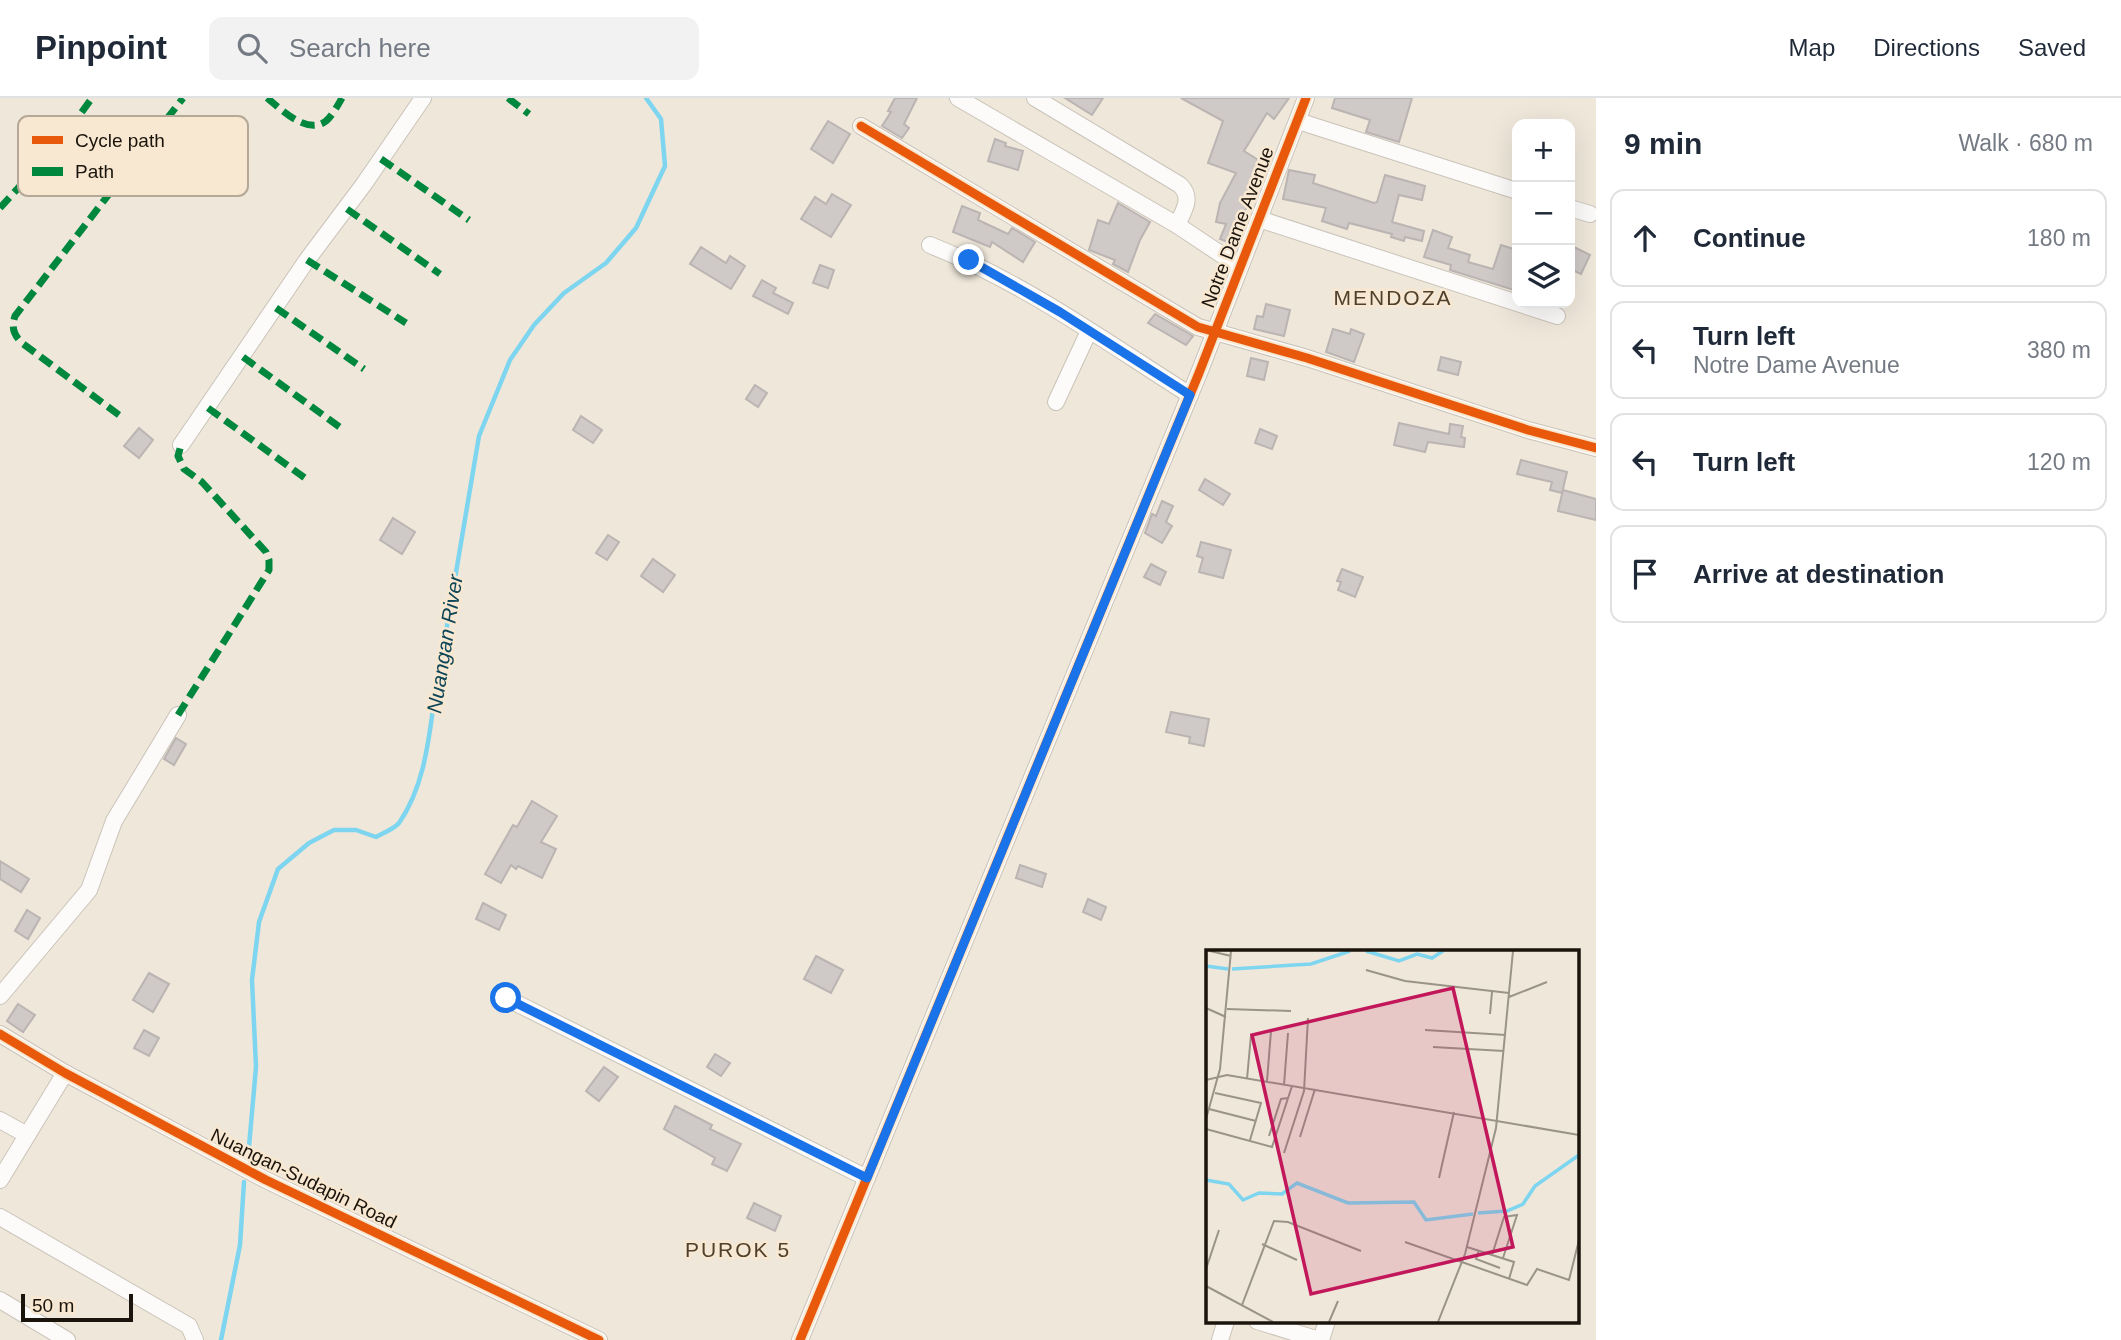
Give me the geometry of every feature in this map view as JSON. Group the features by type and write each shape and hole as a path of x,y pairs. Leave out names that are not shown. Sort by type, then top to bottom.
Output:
{"street":[{"path":"181,446 307,260 359,192 423,98"},
{"path":"958,98 1177,225 1240,267"},
{"path":"1035,98 1180,185 1188,197 1177,225"},
{"name":"Notre Dame Avenue","path":"800,1340 1190,395 1307,98"},
{"path":"1297,121 1512,189"},
{"path":"861,126 1198,327 1307,358 1528,430 1596,448"},
{"path":"1575,210 1590,214"},
{"path":"1259,219 1557,316"},
{"path":"930,245 969,260 1009,281 1190,395"},
{"path":"1056,402 1089,331"},
{"path":"0,996 89,890 114,821 178,715"},
{"path":"506,998 867,1178"},
{"name":"Nuangan-Sudapin Road","path":"0,1034 65,1073 266,1180 599,1340"},
{"path":"0,1180 65,1073"},
{"path":"0,1119 27,1135"},
{"path":"0,1217 189,1326 195,1340"},
{"path":"0,1300 67,1340"},
{"path":"1220,1340 1226,1322"},
{"path":"1259,1322 1320,1340 1327,1322"}],"building":[{"path":"895,98 917,98 904,124 909,128 902,138 882,126 891,112 888,111"},
{"path":"1065,98 1103,98 1092,115"},
{"path":"1181,98 1289,98 1274,119 1267,113 1244,151 1268,166 1237,226 1242,228 1235,245 1220,239 1226,224 1216,222 1220,203 1236,173 1208,163 1223,121"},
{"path":"1335,98 1412,98 1399,142 1366,132 1370,120 1332,108"},
{"path":"828,121 850,134 833,163 811,149"},
{"path":"995,139 1006,143 1005,146 1023,151 1018,170 988,161"},
{"path":"1289,170 1315,175 1313,183 1374,203 1377,202 1385,175 1425,186 1422,200 1399,195 1392,222 1424,231 1422,241 1405,237 1404,241 1391,237 1392,234 1349,223 1347,229 1322,221 1326,208 1283,199"},
{"path":"832,194 851,205 831,237 801,219 815,197 826,204"},
{"path":"1118,203 1150,222 1128,272 1113,264 1115,260 1089,250 1098,220 1109,224"},
{"path":"962,206 980,213 978,220 1008,234 1012,228 1035,242 1023,262 992,242 990,247 953,232"},
{"path":"1433,230 1452,237 1448,248 1470,255 1468,262 1493,269 1501,245 1512,248 1512,289 1450,270 1451,265 1424,257"},
{"path":"701,247 726,263 730,256 745,266 731,289 690,264"},
{"path":"1575,248 1590,255 1581,274 1575,271"},
{"path":"820,265 834,270 828,288 813,283"},
{"path":"762,280 776,288 773,293 793,303 788,314 753,296"},
{"path":"1266,304 1290,310 1284,336 1254,329 1257,316 1263,317"},
{"path":"1155,314 1193,336 1186,345 1148,323"},
{"path":"1333,329 1350,334 1351,329 1364,334 1354,362 1326,352"},
{"path":"1441,357 1461,362 1458,375 1438,370"},
{"path":"1251,358 1268,362 1264,380 1247,376"},
{"path":"755,385 767,393 758,407 746,399"},
{"path":"581,416 602,430 593,443 573,430"},
{"path":"1399,423 1449,434 1450,424 1463,426 1461,437 1465,438 1464,447 1428,442 1425,452 1394,445"},
{"path":"139,428 153,440 139,458 124,446"},
{"path":"1260,429 1277,436 1272,449 1255,443"},
{"path":"1521,460 1567,472 1562,493 1550,490 1552,482 1517,474"},
{"path":"1205,479 1230,494 1223,505 1199,490"},
{"path":"1563,490 1596,499 1596,520 1558,511"},
{"path":"1162,501 1173,506 1166,522 1172,526 1162,543 1145,533 1152,514 1156,516"},
{"path":"393,518 415,532 402,554 380,540"},
{"path":"608,535 619,542 607,560 596,553"},
{"path":"1201,542 1231,550 1223,578 1199,572 1203,558 1197,556"},
{"path":"653,559 675,575 663,592 641,576"},
{"path":"1151,564 1166,572 1160,585 1144,577"},
{"path":"1342,569 1363,577 1355,597 1338,590 1341,582 1337,581"},
{"path":"1171,712 1209,719 1204,746 1189,743 1190,737 1166,732"},
{"path":"176,738 186,744 174,765 164,759"},
{"path":"532,801 557,816 541,842 556,849 542,878 511,865 501,883 485,874 513,825 517,827"},
{"path":"0,861 29,879 21,892 0,879"},
{"path":"1020,865 1046,874 1042,887 1016,878"},
{"path":"1088,899 1106,907 1101,920 1083,912"},
{"path":"483,903 506,915 499,930 476,919"},
{"path":"27,910 40,918 28,939 15,931"},
{"path":"816,956 843,970 831,993 804,979"},
{"path":"149,973 169,984 153,1012 133,1000"},
{"path":"18,1004 35,1015 23,1032 7,1021"},
{"path":"144,1030 159,1038 149,1056 134,1048"},
{"path":"715,1054 730,1063 721,1076 707,1067"},
{"path":"604,1067 618,1077 599,1101 586,1091"},
{"path":"675,1106 712,1125 710,1129 741,1144 727,1171 712,1164 715,1158 664,1129"},
{"path":"754,1203 781,1216 775,1231 747,1218"}],"waterway":[{"name":"Nuangan River","path":"248,1158 256,1067 252,980 259,922 278,869 309,843 334,830 356,830 376,837 397,825 407,810 419,782 426,753 479,436 510,360 534,325 564,293 606,263 636,228 665,166 661,119 646,98"},
{"name":"Nuangan River","path":"221,1340 240,1245 244,1182"}],"marked path":[{"path":"79,116 92,98"},
{"path":"169,116 183,98"},
{"path":"267,98 294,119 311,125 326,121 342,98"},
{"path":"508,98 529,114"},
{"path":"381,159 469,220"},
{"path":"0,208 18,188"},
{"path":"107,196 15,316 13,324 22,343 119,415"},
{"path":"347,209 440,274"},
{"path":"307,260 406,323"},
{"path":"276,308 364,369"},
{"path":"243,357 341,428"},
{"path":"208,408 309,481"},
{"path":"178,715 269,570 266,552 202,482 184,469 178,456 181,445"}],"cycle path":[{"path":"800,1340 1199,373 1306,98"},
{"path":"861,126 1198,327 1307,358 1528,430 1596,448"},
{"path":"0,1034 65,1073 266,1180 599,1340"}],"district":[{"name":"MENDOZA","path":"1393,298"},
{"name":"PUROK 5","path":"738,1250"}],"route":[{"path":"506,998 867,1178 1190,395 1060,312 969,260"}]}
